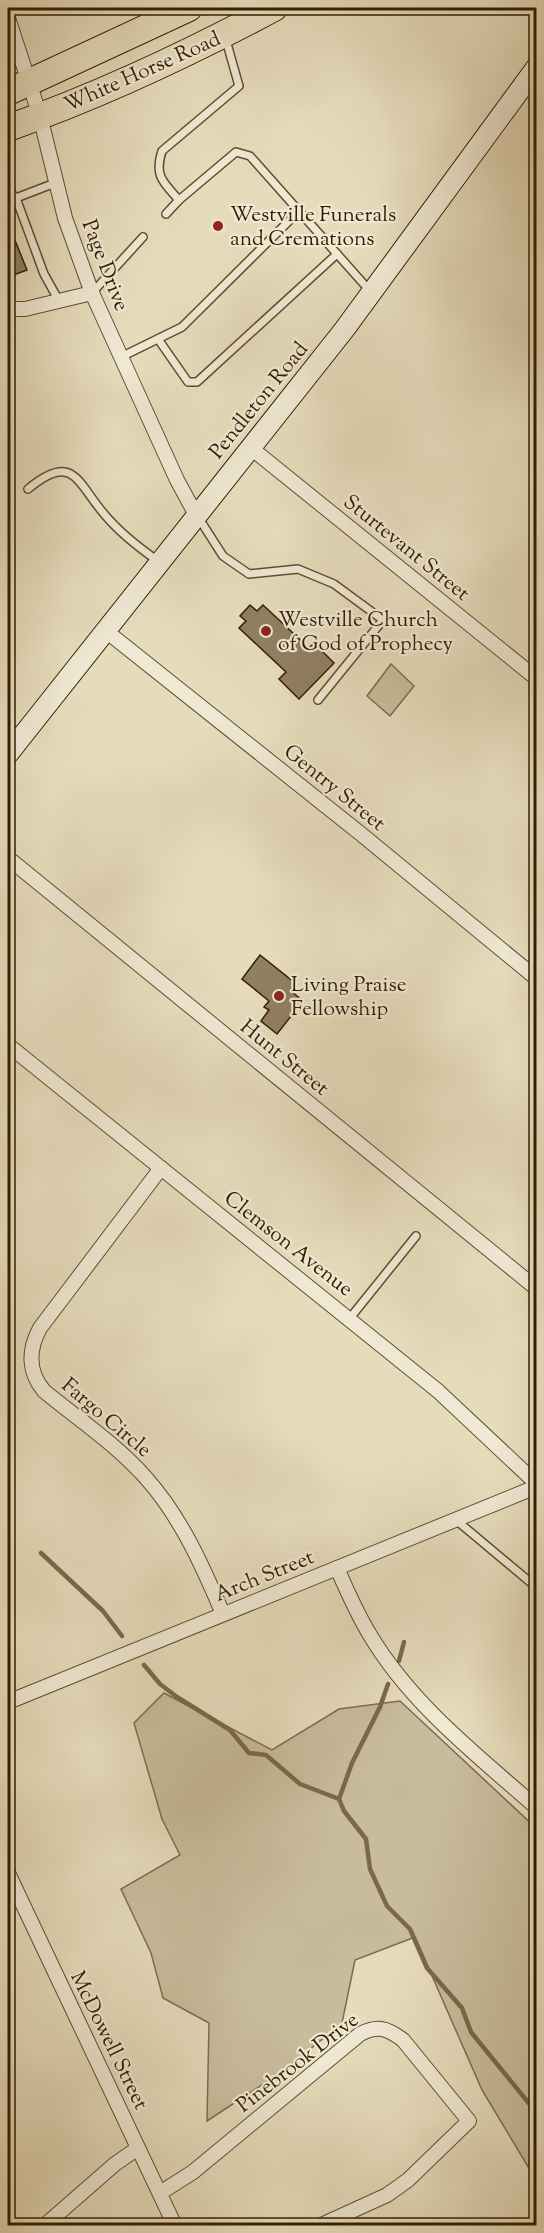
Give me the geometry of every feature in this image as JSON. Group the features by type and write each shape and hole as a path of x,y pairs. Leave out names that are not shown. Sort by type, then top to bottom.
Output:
{"highway":[{"name":"White Horse Road","path":"17,88 189,8"},
{"name":"White Horse Road","path":"8,128 224,35 274,8"}],"street":[{"name":"Page Drive","path":"8,18 17,88 40,116 55,183 92,293 177,480 196,514"},
{"name":"Pendleton Road","path":"8,754 372,293 537,68"},
{"path":"8,309 25,309 92,293"},
{"name":"Sturtevant Street","path":"251,448 537,678"},
{"name":"Gentry Street","path":"106,631 537,978"},
{"name":"Hunt Street","path":"8,858 537,1288"},
{"name":"Clemson Avenue","path":"8,1045 350,1318 438,1391 537,1483"},
{"name":"Fargo Circle","path":"161,1168 40,1328 32,1347 31,1363 36,1379 44,1391 130,1462 164,1499 181,1526 223,1614"},
{"name":"Arch Street","path":"10,1698 537,1487"},
{"path":"338,1568 370,1635 414,1694 451,1732 537,1807"},
{"name":"McDowell Street","path":"8,1873 175,2226"},
{"name":"Pinebrook Drive","path":"160,2193 193,2172 360,2034 379,2027 389,2030 402,2040 469,2121 408,2180 387,2195 319,2226"},
{"path":"44,2226 115,2164 138,2148"}],"lane":[{"path":"178,200 159,177 158,163 162,151 239,86 224,35"},
{"path":"166,214 178,200 236,152 250,156 372,293"},
{"path":"16,198 55,183"},
{"path":"8,190 16,198 44,274 59,301"},
{"path":"121,357 182,327 299,211"},
{"path":"92,293 143,237"},
{"path":"158,339 188,382 196,382 337,254"},
{"path":"28,489 47,473 61,472 74,476 123,535 160,562"},
{"path":"196,514 223,556 249,574 298,569 334,584 383,620 318,700"},
{"path":"350,1318 416,1236"},
{"path":"456,1520 537,1587"}],"shaded area":[{"path":"391,664 414,686 390,716 367,696"},
{"path":"164,1693 272,1750 339,1709 400,1701 536,1828 536,2180 482,2090 415,1937 355,1960 342,2023 286,2069 207,2121 209,2023 163,1998 151,1953 121,1889 180,1855 162,1819 134,1723"}],"building":[{"path":"8,223 27,270 8,277"},
{"path":"250,605 257,611 263,605 309,648 314,643 334,663 299,699 279,679 286,672 239,628 246,621 240,616"},
{"name":"Living Praise Fellowship","path":"260,955 295,983 290,990 303,1001 277,1034 261,1021 269,1010 264,1007 269,1001 242,979"}],"waterway":[{"path":"41,1553 103,1611 122,1636"},
{"path":"399,1661 404,1642"},
{"path":"144,1665 160,1684 177,1697 230,1730 249,1753 266,1755 300,1784 339,1799 344,1811 366,1839 370,1869 387,1906 410,1929 427,1968 462,2008 471,2032 536,2112"},
{"path":"339,1799 352,1763 380,1707 388,1684"}],"place":[{"name":"Westville Funerals and Cremations","path":"218,226"},
{"name":"Westville Church of God of Prophecy","path":"266,631"},
{"name":"Living Praise Fellowship","path":"279,996"}]}
